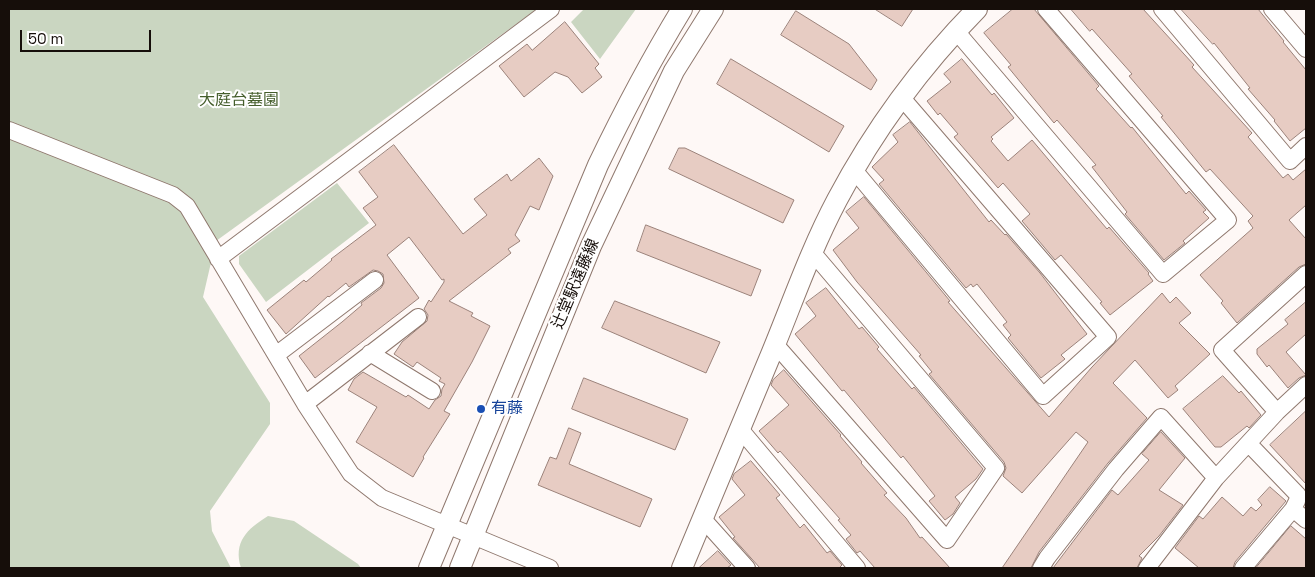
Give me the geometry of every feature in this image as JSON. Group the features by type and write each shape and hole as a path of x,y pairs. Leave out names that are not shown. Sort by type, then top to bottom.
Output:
{"street":[{"path":"218,259 551,9"},
{"name":"辻堂駅遠藤線","path":"429,568 598,165 625,108 682,9"},
{"name":"辻堂駅遠藤線","path":"460,568 592,246 674,71 713,9"},
{"path":"682,568 812,253 837,200 878,130 922,70 977,9"},
{"path":"956,31 1163,274 1228,220 1046,9"},
{"path":"1162,9 1290,160 1306,146"},
{"path":"1272,9 1306,49"},
{"path":"854,170 1043,396 1108,337 902,98"},
{"path":"9,130 173,195 187,206 305,404 351,474 382,498 550,568"},
{"path":"776,344 947,540 996,468 812,253"},
{"path":"1277,412 1222,350 1306,274"},
{"path":"276,355 375,280"},
{"path":"305,404 418,317"},
{"path":"370,354 432,391"},
{"path":"1147,568 1216,478 1250,444 1277,412 1306,385"},
{"path":"1041,568 1116,470 1161,417 1216,478"},
{"path":"740,429 857,568"},
{"path":"1243,568 1293,510 1298,495 1250,444"},
{"path":"1293,510 1306,520"},
{"path":"703,519 747,568"}],"green space":[{"name":"大庭台墓園","path":"9,9 537,9 216,241 203,297 270,403 270,424 210,511 212,531 231,568 9,568"},
{"path":"584,9 636,9 600,59 571,22"},
{"path":"337,183 369,223 266,302 239,264 239,256"},
{"path":"268,516 294,521 358,564 361,568 241,568 239,559 240,544 248,531"}],"building":[{"path":"875,9 913,9 902,26"},
{"path":"1013,9 1034,9 1099,86 1096,89 1132,127 1186,194 1189,191 1206,210 1203,212 1209,218 1183,241 1185,243 1164,260 1125,214 1127,212 1092,167 1096,165 1057,120 1054,123 1008,67 1011,65 984,33"},
{"path":"1071,9 1143,9 1252,133 1248,137 1283,178 1288,174 1293,180 1306,169 1306,205 1289,220 1306,239 1306,264 1299,267 1237,323 1221,303 1223,301 1200,275 1253,228 1248,221 1253,216 1210,169 1206,172 1129,76 1132,74 1092,29 1090,31"},
{"path":"1181,9 1258,9 1306,70 1306,128 1290,141 1214,43"},
{"path":"796,11 849,44 877,80 871,90 781,35"},
{"path":"565,22 599,64 595,68 602,77 582,93 568,77 555,72 524,97 499,66 527,44 532,50"},
{"path":"731,59 844,126 829,152 717,84"},
{"path":"962,59 992,95 994,93 1014,118 991,137 993,139 991,141 1008,161 1032,140 1107,229 1109,227 1149,273 1153,281 1110,315 1100,303 1102,302 1061,255 1055,260 1022,221 1030,214 1003,183 998,188 954,137 958,134 940,113 938,115 927,101 951,82 944,74"},
{"path":"910,122 989,222 991,220 1006,234 1040,273 1087,334 1061,355 1065,359 1041,378 1008,338 1011,335 1003,325 1007,322 977,284 973,287 971,284 966,288 879,184 884,180 872,167 898,142 893,135"},
{"path":"394,145 463,234 487,215 474,199 507,174 511,181 539,158 553,176 539,210 530,206 515,235 520,241 508,249 511,253 449,301 473,313 471,316 490,326 444,411 450,414 423,457 413,477 356,442 377,407 348,390 354,379 363,372 406,397 408,395 429,409 435,400 441,396 445,384 439,381 441,378 417,362 413,367 394,354 402,342 427,321 428,315 424,309 444,282 444,279 442,280 409,237 387,255 419,298 315,378 299,356 381,288 384,283 383,274 373,270 349,287 346,283 328,296 286,334 267,310 304,280 306,282 331,259 376,225 363,208 378,197 359,172"},
{"path":"679,148 685,148 794,200 783,223 669,169"},
{"path":"864,197 950,301 948,302 1049,417 1092,367 1162,293 1170,303 1176,297 1191,313 1179,323 1210,354 1175,386 1178,390 1168,398 1135,360 1113,383 1147,418 1108,463 1039,552 1031,568 1002,568 1088,442 1076,432 1022,493 1003,476 1006,468 1004,462 929,374 932,372 919,356 921,355 857,282 833,250 859,228 846,212"},
{"path":"646,225 761,270 751,296 637,251"},
{"path":"826,288 859,329 862,327 879,347 877,349 912,389 914,387 983,469 976,479 955,497 960,503 953,514 945,520 929,501 935,496 903,456 901,458 795,334 816,316 806,303"},
{"path":"615,301 720,342 706,373 602,328"},
{"path":"1306,302 1306,334 1286,352 1306,375 1299,378 1288,388 1269,365 1267,367 1257,354 1257,349 1288,324 1285,320"},
{"path":"784,370 841,435 861,463 887,493 884,495 906,518 920,538 922,537 950,568 875,568 860,551 857,553 846,539 851,535 838,520 840,519 780,451 778,453 759,431 789,405 771,385 773,380"},
{"path":"1223,376 1239,393 1241,391 1261,415 1249,428 1247,426 1221,447 1215,447 1183,409"},
{"path":"584,378 688,419 675,450 572,409"},
{"path":"1306,411 1306,484 1270,445"},
{"path":"569,428 581,433 569,464 652,499 640,527 538,485 550,457 556,459"},
{"path":"1161,432 1185,458 1159,490 1183,505 1159,536 1139,556 1142,558 1137,568 1053,568 1112,490 1118,495 1149,460 1142,454"},
{"path":"751,461 780,495 776,498 800,528 804,524 827,553 830,551 842,565 839,568 760,568 733,538 735,537 719,517 745,495 732,479 734,474"},
{"path":"1270,487 1286,501 1235,562 1233,568 1199,568 1175,548 1199,516 1203,519 1222,497 1243,516 1251,507 1256,511 1262,505 1258,500"},
{"path":"1291,526 1306,539 1306,568 1256,568"},
{"path":"718,551 731,565 727,568 699,568"}],"place":[{"name":"有藤","path":"481,409"}]}
